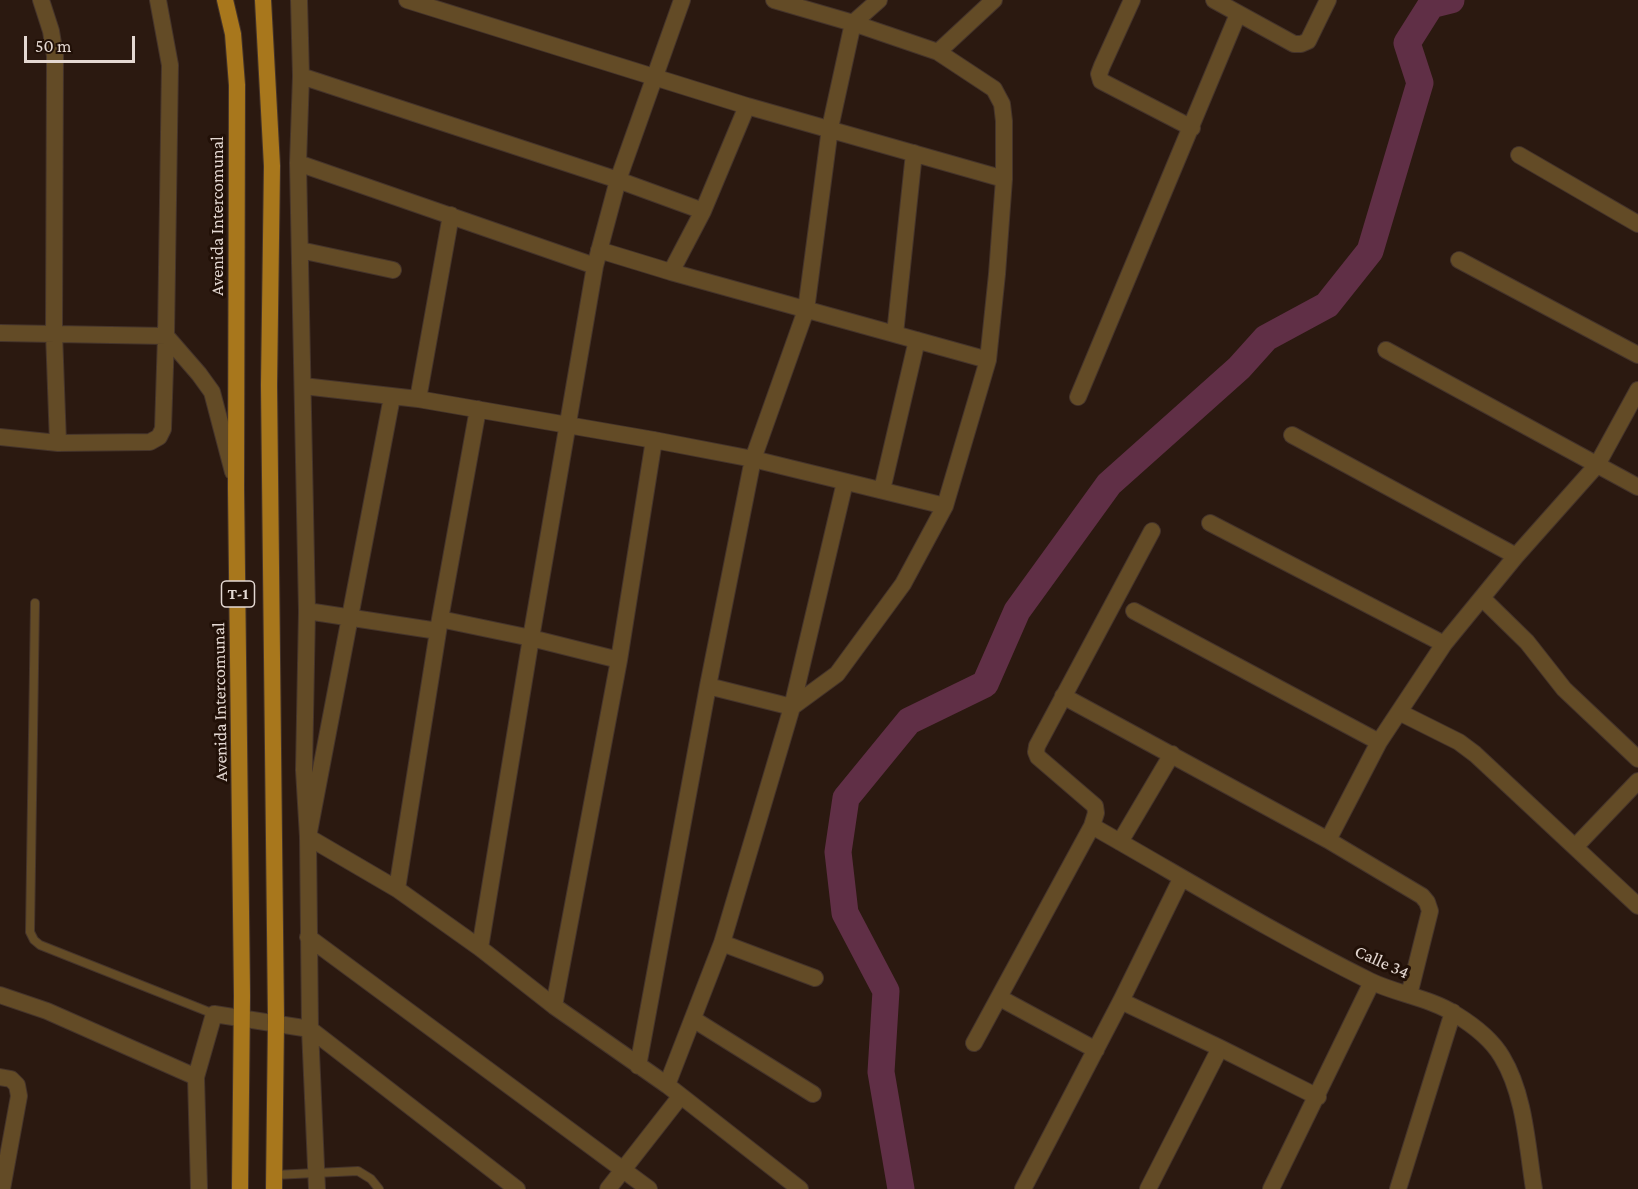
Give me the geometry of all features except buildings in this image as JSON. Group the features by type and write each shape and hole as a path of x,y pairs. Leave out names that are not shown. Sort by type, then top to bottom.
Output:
{"main road":[{"name":"T-1","path":"263,0 272,166 269,385 275,1025 274,1182"},
{"name":"Avenida Intercomunal","path":"229,5 237,85 236,488 242,961 240,1189"}],"street":[{"path":"41,0 51,31 55,56 54,333 58,443"},
{"path":"0,437 58,443 150,442 159,437 163,429 170,65 158,0"},
{"path":"299,0 301,76 298,163 307,611 304,770 308,837 310,1029 317,1181"},
{"path":"407,0 747,106 1004,179"},
{"path":"480,948 597,258 618,180 682,0"},
{"path":"774,0 853,23 938,52 994,89 1002,104 1004,121 1004,179 988,360 945,506 903,584 837,674 792,707"},
{"path":"638,1066 708,686 753,459 806,310 830,128 853,23 879,0"},
{"path":"938,52 994,0"},
{"path":"1132,0 1101,66 1099,74 1101,81 1191,128"},
{"path":"1217,1 1294,44 1301,44 1308,41 1328,0"},
{"path":"1078,397 1238,14"},
{"path":"301,76 618,180 703,211"},
{"path":"671,272 703,211 747,106"},
{"path":"895,334 914,153"},
{"path":"1519,155 1638,224"},
{"path":"298,163 451,215 597,258 671,272 988,360"},
{"path":"418,399 451,215"},
{"path":"300,250 393,270"},
{"path":"1459,260 1638,355"},
{"path":"0,333 166,336 200,374 212,392 236,488"},
{"path":"882,490 917,340"},
{"path":"1386,350 1638,487"},
{"path":"303,386 392,398 418,399 654,440 753,459 945,506"},
{"path":"1328,840 1379,742 1444,644 1516,556 1597,465 1638,390"},
{"path":"308,837 392,398"},
{"path":"397,889 439,625 478,409"},
{"path":"1292,435 1516,556"},
{"path":"554,1006 619,660 654,440"},
{"path":"667,1085 722,943 792,707 845,482"},
{"path":"1210,523 1444,644"},
{"path":"974,1043 1092,826 1096,813 1095,806 1038,757 1036,752 1063,696 1152,531"},
{"path":"1482,598 1527,642 1564,689 1638,759"},
{"path":"307,611 439,625 531,638 619,660"},
{"path":"1134,611 1379,742"},
{"path":"708,686 792,707"},
{"path":"1063,696 1328,840 1422,896 1430,911 1409,995"},
{"path":"1399,712 1459,742 1638,906"},
{"path":"1120,842 1172,754"},
{"path":"1575,847 1638,781"},
{"name":"Calle 34","path":"1092,826 1181,879 1372,982 1453,1012 1483,1033 1502,1056 1514,1084 1534,1189"},
{"path":"308,837 397,889 480,948 554,1006 667,1085 800,1189"},
{"path":"1023,1189 1121,1001 1181,879"},
{"path":"308,937 650,1189"},
{"path":"722,943 815,978"},
{"path":"1271,1189 1372,982"},
{"path":"0,994 47,1011 196,1077"},
{"path":"1000,998 1096,1050"},
{"path":"1121,1001 1317,1097"},
{"path":"1398,1189 1453,1012"},
{"path":"199,1189 196,1077 214,1014 310,1029 518,1189"},
{"path":"693,1019 813,1094"},
{"path":"1148,1189 1220,1048"},
{"path":"0,1077 11,1079 17,1085 19,1096 2,1189"},
{"path":"608,1189 681,1097"}],"lane":[{"path":"35,603 30,932 40,945 214,1014"},
{"path":"274,1182 317,1181 358,1171 371,1179 379,1189"}],"waterway":[{"path":"901,1189 881,1072 886,991 845,913 838,852 846,798 909,721 985,684 1017,611 1109,484 1239,368 1266,338 1327,305 1370,251 1420,83 1407,43 1431,5 1451,0"}]}
